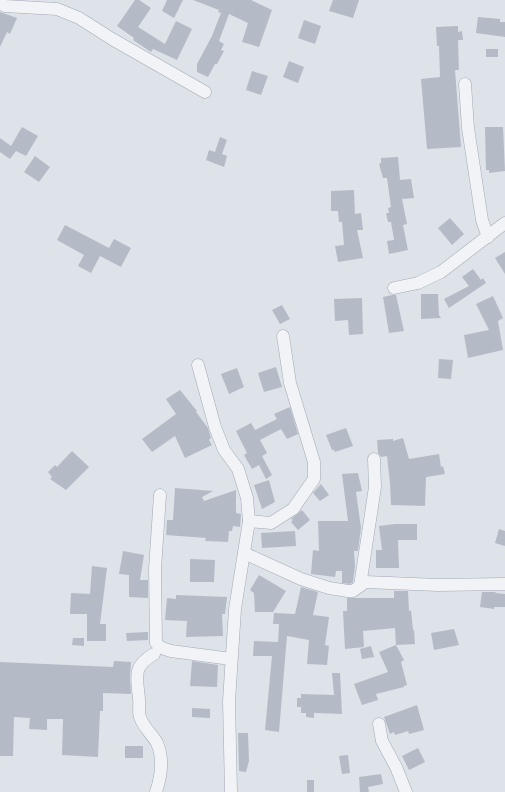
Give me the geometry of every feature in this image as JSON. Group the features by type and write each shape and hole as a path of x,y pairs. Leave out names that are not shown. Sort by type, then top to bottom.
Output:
{"street":[{"path":"0,3 5,6 33,4 57,9 79,18 112,39 204,92"},
{"path":"465,84 468,128 480,212 488,237"},
{"path":"394,288 418,283 441,272 505,223"},
{"path":"249,521 271,523 293,509 314,479 314,462 290,383 283,336"},
{"path":"198,365 215,427 224,450 238,469 244,486 249,521 239,578 231,659 229,733 232,792"},
{"path":"360,586 375,487 374,459"},
{"path":"160,495 155,569 156,643 162,648 171,652 231,659"},
{"path":"244,553 301,579 329,588 354,591 365,582 438,585 505,584"},
{"path":"154,654 142,661 137,669 137,680 139,716 156,743 160,758 161,778 156,792"},
{"path":"379,724 382,741 396,767 406,792"}],"building":[{"path":"135,0 139,0 151,8 138,27 165,44 176,21 192,29 177,60 153,49 151,52 133,40 134,38 117,26"},
{"path":"167,0 183,0 174,18 162,11"},
{"path":"193,0 251,0 272,10 259,47 242,42 248,23 229,14 219,41 224,44 221,50 224,51 217,64 215,64 208,77 197,72 197,64 212,36 221,13 218,12 219,10"},
{"path":"333,0 359,0 353,18 329,11"},
{"path":"0,12 17,18 10,34 7,32 0,47"},
{"path":"478,17 500,19 500,22 505,22 505,37 476,33"},
{"path":"304,20 321,26 315,44 298,38"},
{"path":"458,26 458,32 462,31 463,40 458,40 459,70 455,70 461,147 427,149 421,79 440,77 439,46 437,46 436,27"},
{"path":"486,49 498,49 498,57 486,57"},
{"path":"289,61 304,67 298,83 283,77"},
{"path":"252,71 268,76 261,95 246,90"},
{"path":"22,127 38,136 26,156 16,151 10,159 0,152 0,138 11,146"},
{"path":"485,127 503,127 505,171 489,173 489,170 486,170"},
{"path":"220,137 227,140 222,154 227,156 224,167 206,160 209,150 215,152"},
{"path":"35,156 50,167 39,182 24,172"},
{"path":"398,157 400,180 411,179 414,198 402,199 407,224 403,225 408,250 389,254 387,241 394,240 391,222 388,222 386,213 389,213 388,208 391,207 387,178 383,178 379,164 381,163 381,158"},
{"path":"354,190 355,214 361,213 363,230 357,230 363,258 338,262 335,246 344,245 342,222 339,222 338,211 331,211 331,191"},
{"path":"450,218 464,234 452,245 438,228"},
{"path":"65,225 109,248 114,239 131,248 121,267 100,256 91,273 78,266 84,255 57,240"},
{"path":"505,252 505,274 495,258"},
{"path":"473,269 481,280 483,278 486,283 449,308 444,299 469,286 462,277"},
{"path":"421,294 438,294 439,315 441,318 421,319"},
{"path":"396,295 404,331 389,333 383,297"},
{"path":"493,296 503,318 498,321 503,350 468,358 464,335 489,330 476,304"},
{"path":"362,298 363,334 349,335 348,320 335,321 334,299"},
{"path":"282,305 290,319 280,324 272,310"},
{"path":"439,359 453,360 451,379 438,378"},
{"path":"276,367 282,387 264,392 258,373"},
{"path":"237,368 244,387 229,394 221,374"},
{"path":"180,390 197,411 196,412 208,428 211,438 209,440 212,445 185,458 175,436 152,452 142,439 176,414 166,399"},
{"path":"290,407 298,434 287,439 281,429 260,440 267,453 262,456 272,475 266,479 259,465 252,469 244,455 247,453 236,431 251,423 255,430 277,419 274,414"},
{"path":"346,428 353,446 335,452 332,450 326,435"},
{"path":"403,438 409,459 439,454 441,467 443,466 445,474 426,477 425,506 391,505 387,456 381,457 378,453 377,440 393,439 393,441"},
{"path":"72,451 89,467 66,490 50,479 52,477 48,472 55,465 57,467"},
{"path":"358,473 362,491 356,492 361,528 358,551 354,551 355,566 353,582 350,584 342,583 342,571 336,571 335,577 311,574 313,550 319,551 318,521 348,521 342,474"},
{"path":"269,480 275,502 262,509 254,485"},
{"path":"321,484 329,495 320,501 313,493"},
{"path":"175,488 213,491 202,497 204,501 236,490 236,513 241,514 240,527 233,526 232,531 229,531 228,542 205,541 206,538 166,535 167,520 173,520"},
{"path":"302,510 310,520 298,530 291,522 293,520 291,519"},
{"path":"417,524 417,540 398,540 399,568 376,568 376,550 382,550 379,526"},
{"path":"499,529 505,531 505,546 495,543"},
{"path":"295,531 296,546 262,548 261,533"},
{"path":"123,551 144,555 140,580 148,580 148,598 129,597 129,575 119,574"},
{"path":"190,559 215,560 214,582 190,582"},
{"path":"92,566 107,568 100,624 106,624 106,641 87,641 87,614 70,614 71,593 90,594"},
{"path":"259,575 286,591 273,612 255,612 254,593 250,590"},
{"path":"301,587 318,592 313,615 329,617 325,645 329,646 327,665 307,664 309,640 287,636 279,732 265,730 272,656 253,656 254,641 278,642 279,624 273,624 274,613 295,614"},
{"path":"394,591 408,591 409,611 411,610 415,644 396,645 395,628 363,631 364,647 345,649 343,611 347,611 347,598 394,598"},
{"path":"482,592 505,594 505,607 494,607 494,609 480,607"},
{"path":"176,595 227,597 225,614 222,614 223,636 186,637 187,621 165,620 167,598 176,599"},
{"path":"454,629 459,645 434,650 431,633"},
{"path":"148,632 148,640 127,641 126,633"},
{"path":"73,638 84,638 84,646 72,645"},
{"path":"396,645 404,660 401,662 407,685 376,694 378,700 362,705 354,684 388,672 379,652"},
{"path":"371,646 374,657 362,659 360,649"},
{"path":"114,661 131,662 131,694 103,693 103,711 100,711 98,757 62,755 63,719 47,719 47,730 29,729 30,718 14,717 13,756 0,756 0,662 113,667"},
{"path":"192,661 218,665 217,687 190,686"},
{"path":"332,673 340,673 342,714 314,713 314,718 306,717 306,713 301,713 301,707 297,707 297,698 301,698 301,694 334,695"},
{"path":"417,705 424,730 409,734 408,731 395,735 394,732 390,734 384,717"},
{"path":"192,708 210,709 210,718 192,717"},
{"path":"238,733 248,733 249,761 246,772 239,771"},
{"path":"125,746 143,746 143,758 125,758"},
{"path":"418,748 425,762 409,770 402,756"},
{"path":"348,755 350,773 342,774 339,756"},
{"path":"381,774 383,784 368,787 369,792 360,792 359,777"},
{"path":"307,780 314,780 314,792 307,792"}]}
